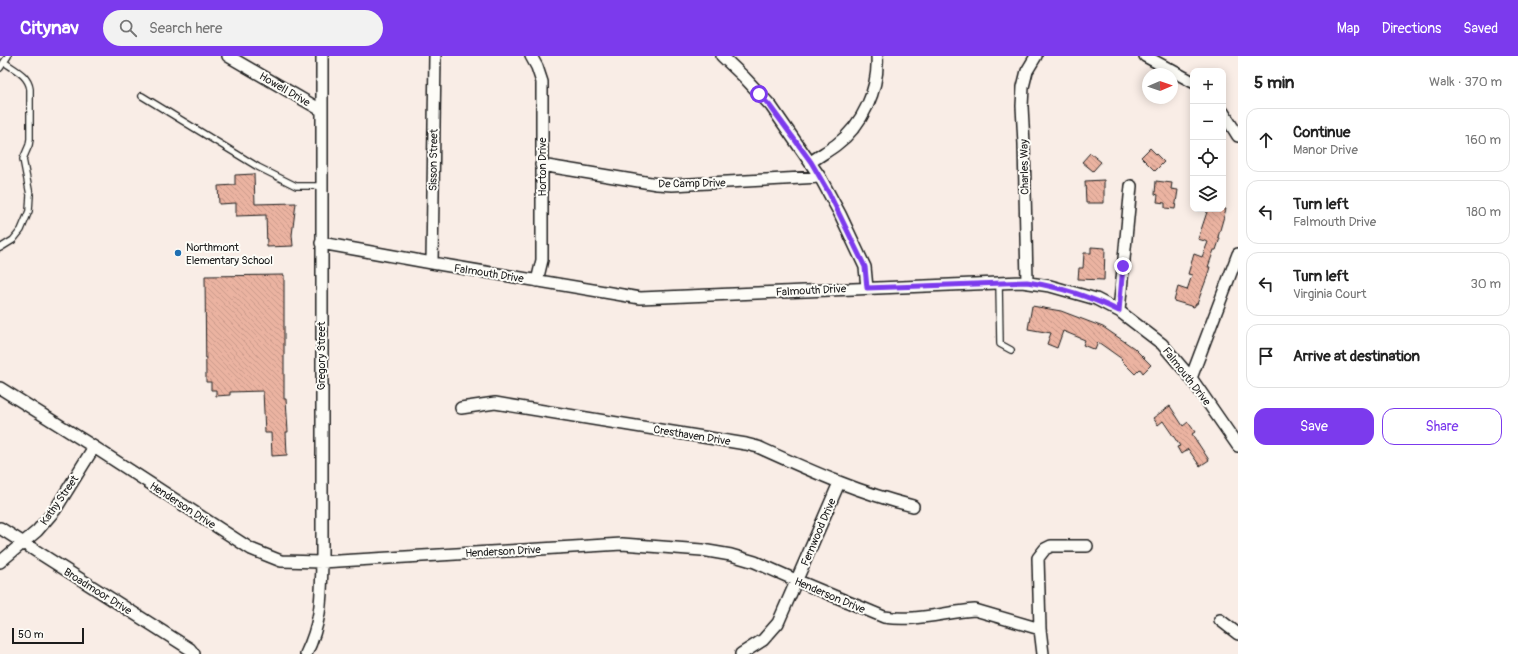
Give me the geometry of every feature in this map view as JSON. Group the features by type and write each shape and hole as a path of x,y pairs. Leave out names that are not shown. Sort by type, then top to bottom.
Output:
{"street":[{"name":"Howell Drive","path":"228,56 321,110"},
{"name":"Gregory Street","path":"306,654 313,638 320,608 322,562 322,56"},
{"name":"Sisson Street","path":"432,263 434,56"},
{"name":"Horton Drive","path":"531,56 537,67 542,82 542,260 537,280"},
{"path":"722,56 744,77 770,106 811,162 840,214 865,267 867,288"},
{"path":"811,162 837,145 861,118 875,84 877,56"},
{"name":"Charles Way","path":"1027,282 1022,93 1027,71 1036,56"},
{"path":"1145,56 1190,80"},
{"path":"1226,117 1238,136"},
{"name":"De Camp Drive","path":"542,165 672,185 820,177"},
{"path":"1119,311 1131,186"},
{"name":"Falmouth Drive","path":"321,243 640,298 1027,282 1050,286 1096,299 1119,311 1162,344 1191,378 1238,446"},
{"path":"1191,378 1238,254"},
{"name":"Henderson Drive","path":"0,388 251,549 281,561 322,562 622,544 702,550 731,555 760,564 884,617 895,619 914,619 975,610 1040,629"},
{"name":"Cresthaven Drive","path":"461,408 495,404 746,444 758,447 839,483 889,500 913,506"},
{"name":"Kathy Street","path":"0,562 38,531 55,510 94,447"},
{"name":"Fernwood Drive","path":"741,654 763,640 778,624 798,581 839,483"},
{"name":"Broadmoor Drive","path":"0,528 183,645 194,654"},
{"path":"1043,654 1040,629 1038,558 1045,549 1051,546 1087,546"},
{"path":"1220,620 1238,634"}],"lane":[{"path":"0,68 8,56"},
{"path":"0,248 13,240 21,230 29,211 30,195 23,159 30,139 29,83 22,74 4,62"},
{"path":"142,96 258,167 296,186 322,186"},
{"path":"999,283 1000,344 1011,350"}],"building":[{"path":"1150,148 1164,162 1155,171 1141,157"},
{"path":"1090,153 1101,162 1093,171 1082,162"},
{"path":"254,174 255,204 296,203 292,235 293,246 267,247 266,215 236,216 236,203 219,204 218,186 235,185 235,175"},
{"path":"1104,180 1104,203 1086,203 1085,181"},
{"path":"1156,181 1172,183 1171,189 1178,190 1175,209 1165,208 1165,203 1157,202 1158,195 1155,194"},
{"path":"1207,212 1225,212 1218,237 1220,238 1208,267 1210,267 1197,304 1194,307 1174,301 1178,287 1187,290 1192,275 1188,274 1194,254 1202,257 1208,242 1198,239"},
{"path":"1091,247 1105,248 1104,280 1078,279 1079,268 1083,268 1084,253 1091,253"},
{"path":"284,275 284,399 286,399 288,432 286,432 287,455 272,456 271,433 265,433 263,391 230,392 230,395 216,396 216,390 211,390 211,382 206,382 205,276"},
{"path":"1032,306 1061,311 1103,327 1134,348 1151,365 1143,373 1140,369 1135,374 1121,360 1122,359 1098,342 1095,350 1083,345 1085,340 1063,331 1057,348 1047,344 1051,333 1028,329"},
{"path":"1170,406 1183,426 1188,422 1195,432 1192,434 1209,460 1200,466 1188,449 1181,454 1177,447 1180,446 1163,421 1158,425 1153,418"}],"place":[{"name":"Northmont Elementary School","path":"178,253"}],"route":[{"path":"759,94 770,106 811,162 829,193 865,267 867,288 1027,282 1050,286 1096,299 1119,311 1123,266"}]}
